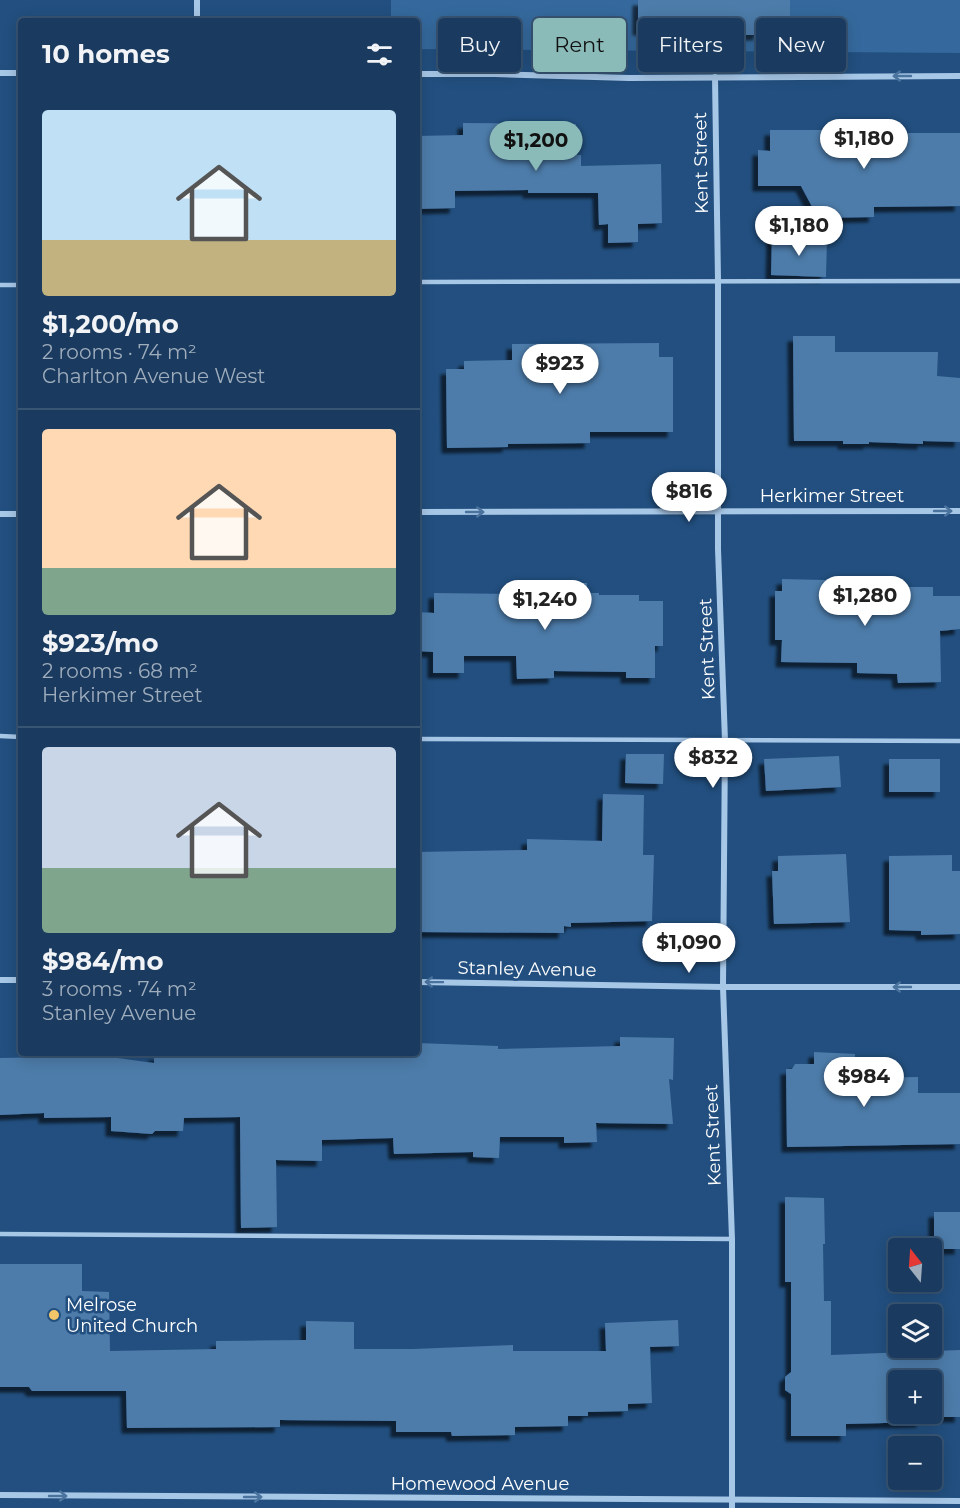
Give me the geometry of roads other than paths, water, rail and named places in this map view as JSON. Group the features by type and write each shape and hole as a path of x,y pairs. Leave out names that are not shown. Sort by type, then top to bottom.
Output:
{"street":[{"path":"197,0 197,18"},
{"path":"0,73 18,73"},
{"path":"420,74 629,78 960,76"},
{"name":"Kent Street","path":"715,77 718,280 717,511 725,741 723,987 732,1239 732,1504"},
{"name":"Herkimer Street","path":"420,512 960,510"},
{"path":"0,514 18,514"},
{"path":"0,980 18,980"},
{"name":"Stanley Avenue","path":"420,982 723,987 960,987"},
{"name":"Homewood Avenue","path":"0,1495 732,1504 960,1501"}],"lane":[{"path":"420,282 960,281"},
{"path":"0,285 18,285"},
{"path":"0,736 18,737"},
{"path":"420,739 960,741"},
{"path":"0,1234 732,1239"}],"place":[{"name":"Melrose United Church","path":"54,1315"}]}
